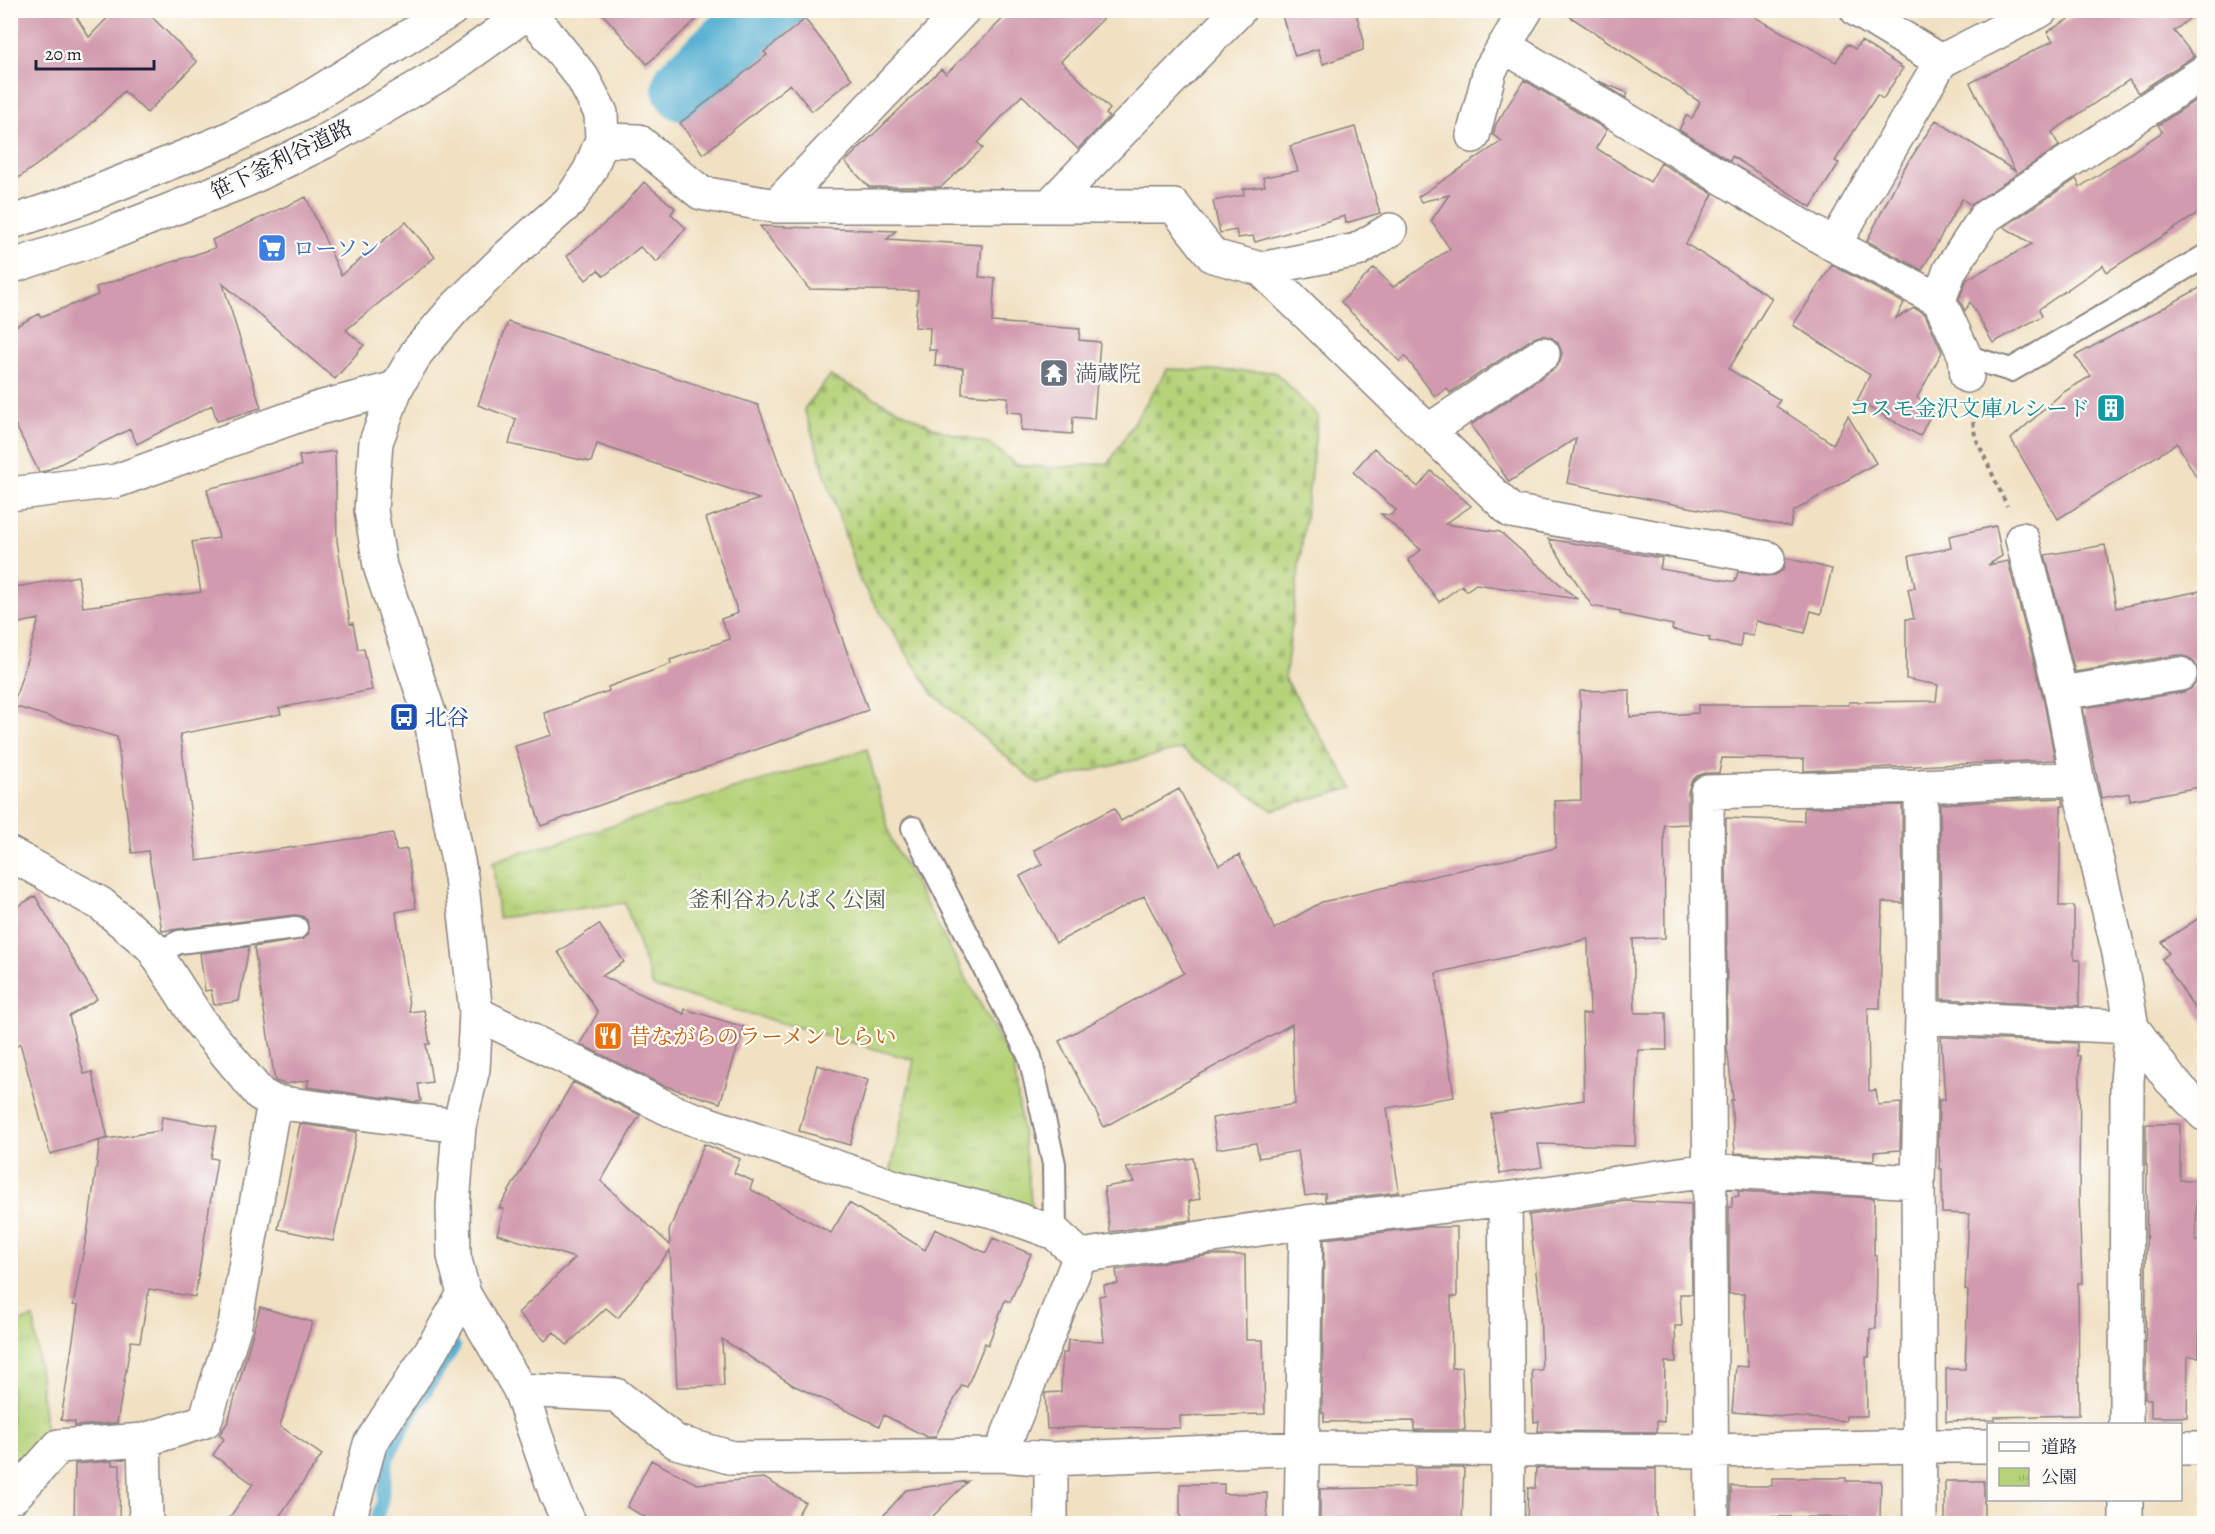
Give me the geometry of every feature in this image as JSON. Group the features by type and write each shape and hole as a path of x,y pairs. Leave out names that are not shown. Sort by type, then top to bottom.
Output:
{"street":[{"name":"笹下釜利谷道路","path":"10,223 77,200 224,141 298,105 451,10"},
{"path":"776,206 963,10"},
{"path":"1049,206 1239,10"},
{"path":"1473,136 1490,70 1526,10"},
{"path":"1857,10 1941,61"},
{"path":"1834,245 1941,61 2042,10"},
{"name":"笹下釜利谷道路","path":"10,267 96,239 244,182 324,142 444,72 530,11"},
{"path":"530,11 582,77 601,113 602,140 590,170 570,201 508,255 454,309 417,352 396,388 376,442 371,510 380,566 430,716 461,877 476,1013 473,1069 459,1126 453,1206 454,1256 464,1294 520,1390 556,1494 570,1524"},
{"path":"1504,46 1834,245 1939,300 1966,366"},
{"path":"1939,300 1950,270 1985,217 2205,72"},
{"path":"602,140 639,141 701,193 776,206 1174,206 1213,256 1261,270 1511,511 1767,558"},
{"path":"1261,270 1358,250 1390,230"},
{"path":"1428,431 1543,354"},
{"path":"10,494 116,481 319,408 396,388"},
{"path":"2022,539 2061,693 2077,778 2119,953 2132,1027 2127,1081 2126,1423"},
{"path":"2061,693 2180,674"},
{"path":"1712,1524 1707,792 1921,786 2077,778"},
{"path":"1920,1524 1918,1182 1922,1017 1921,786"},
{"path":"10,854 101,904 152,947 200,1022 260,1094 274,1102 459,1126"},
{"path":"476,1013 678,1114 896,1187 1000,1214 1055,1233 1080,1256"},
{"path":"1922,1017 2132,1027"},
{"path":"2132,1027 2170,1079 2205,1114"},
{"path":"10,1496 14,1496 59,1446 144,1440 205,1421 235,1325 274,1102"},
{"path":"1080,1256 1306,1222 1505,1199 1708,1170 1918,1182"},
{"path":"1505,1199 1507,1524"},
{"path":"1301,1524 1306,1222"},
{"path":"1000,1455 1080,1256"},
{"path":"348,1524 370,1444 434,1346 464,1294"},
{"path":"520,1390 616,1395 676,1442 733,1458 1000,1455 1051,1459 1301,1448 1712,1451 1987,1446"},
{"path":"144,1440 146,1524"},
{"path":"2182,1448 2205,1448"},
{"path":"1051,1459 1051,1524"},
{"path":"2126,1501 2127,1524"}],"lane":[{"path":"1966,366 2011,370 2205,257"},
{"path":"913,828 1030,1057 1054,1164 1055,1233"},
{"path":"155,954 180,942 296,928"}],"path":[{"path":"1966,366 1975,436 2022,539"}],"green space":[{"path":"1167,369 1275,372 1318,416 1285,679 1353,788 1272,810 1181,749 1038,784 933,694 860,581 804,409 830,376 939,430 990,444 1017,465 1052,468 1109,463"},
{"name":"釜利谷わんぱく公園","path":"867,749 891,840 1014,1066 1032,1208 890,1175 914,1060 653,987 625,903 498,918 493,861"},
{"path":"34,1318 46,1436 11,1482 11,1324"}],"building":[{"path":"10,10 72,10 89,37 115,10 145,10 197,62 147,113 124,91 86,129 10,184"},
{"path":"599,10 707,10 647,64"},
{"path":"1012,10 1112,10 1061,61 1110,109 1106,114 1109,117 1078,149 1022,95 978,143 983,148 941,187 869,187 845,162 941,69 946,74"},
{"path":"1280,10 1355,10 1363,37 1363,50 1323,64 1318,49 1295,56"},
{"path":"1560,10 1742,10 1836,62 1847,44 1855,49 1861,41 1903,68 1883,99 1877,95 1835,161 1839,163 1811,207 1732,156 1730,161 1679,130 1686,116 1692,118 1700,102"},
{"path":"2084,10 2200,10 2174,31 2194,56 2138,93 2129,80 2052,132 2059,146 1971,205 1962,199 1922,270 1867,241 1903,170 1936,120 2015,171 1970,83 2053,41 2047,32"},
{"path":"805,19 852,79 812,111 790,84 703,154 680,123 767,55 764,52"},
{"path":"1524,80 1607,130 1596,148 1650,182 1661,163 1713,194 1686,244 1772,298 1729,369 1780,400 1776,406 1833,444 1848,416 1876,463 1794,511 1790,527 1567,483 1576,438 1509,482 1471,425 1554,369 1560,362 1562,353 1558,343 1542,335 1533,338 1450,393 1447,388 1435,397 1405,356 1400,362 1341,302 1374,268 1393,287 1450,249 1431,221 1449,195 1421,202 1418,197 1502,141 1493,135 1496,124"},
{"path":"1598,81 1628,93 1626,98"},
{"path":"2205,94 2205,209 2107,272 2103,265 2039,309 2042,316 1993,343 1970,302 1965,311 1959,299 1967,279 2032,244 2004,227 2076,179 2080,187 2162,132 2158,125"},
{"path":"1355,127 1380,213 1346,223 1345,216 1255,242 1253,236 1238,238 1236,230 1220,233 1213,201 1244,195 1243,189 1265,186 1263,177 1298,171 1290,146"},
{"path":"644,182 675,208 671,214 686,228 657,262 640,247 604,276 598,270 586,280 567,256 619,211"},
{"path":"306,197 341,275 406,222 435,257 346,330 364,345 335,379 223,284 261,408 217,421 212,405 137,444 130,429 46,471 39,472 10,414 10,329 39,314 40,317 98,295 96,287 215,248 212,240"},
{"path":"760,226 896,231 887,239 982,245 979,277 995,278 992,322 1080,329 1079,340 1100,342 1094,419 1073,417 1072,434 1021,430 1022,413 1007,412 1008,397 962,394 963,368 935,366 936,350 929,350 930,328 915,327 918,291 809,289"},
{"path":"1832,265 1904,303 1896,318 1914,308 1925,314 1942,352 1917,398 1934,408 1920,436 1857,401 1870,375 1793,325"},
{"name":"コスモ金沢文庫ルシード","path":"2205,285 2205,492 2177,443 2058,519 2011,439 2062,393 2091,376 2075,356"},
{"path":"508,322 758,405 868,710 541,826 515,746 552,735 544,713 609,691 608,687 671,664 670,660 730,639 721,619 738,613 706,518 759,499 597,444 591,462 509,444 516,419 478,405"},
{"path":"1374,448 1418,487 1431,471 1471,506 1445,524 1500,532 1577,599 1476,584 1466,591 1462,585 1439,602 1408,560 1421,550 1381,514 1391,515 1396,510 1353,472"},
{"path":"335,451 337,541 350,624 353,623 358,649 364,648 372,690 279,708 281,714 180,734 197,861 393,833 396,851 407,849 416,908 396,912 410,1012 424,1010 430,1044 426,1044 432,1082 418,1084 421,1101 416,1102 307,1087 309,1080 285,1084 275,1081 254,947 304,939 309,933 307,920 302,916 294,915 162,931 148,851 132,853 117,737 13,706 39,619 10,625 10,588 78,576 83,607 201,592 192,542 219,538 207,489 301,466 299,456"},
{"path":"1996,526 2002,556 1988,565 2008,561 2043,697 2055,760 1804,771 1804,759 1722,758 1719,773 1697,776 1691,782 1688,792 1688,824 1664,825 1665,938 1633,939 1635,1013 1666,1013 1667,1050 1638,1050 1635,1146 1538,1144 1542,1167 1500,1174 1491,1114 1584,1100 1582,1014 1590,1014 1588,939 1436,973 1454,1097 1387,1108 1399,1192 1325,1201 1325,1193 1305,1196 1298,1151 1259,1158 1256,1143 1217,1149 1212,1118 1295,1104 1292,1024 1104,1127 1059,1041 1184,973 1144,896 1056,943 1020,876 1042,865 1034,850 1114,808 1121,821 1179,789 1219,865 1239,855 1274,929 1322,902 1556,848 1555,801 1581,800 1580,691 1630,690 1630,717 1698,713 1698,705 1849,705 1849,702 1936,701 1938,685 1906,679 1906,619 1914,619 1908,589 1915,588 1909,556 1951,548 1949,536"},
{"path":"1548,539 1662,558 1660,569 1735,582 1738,572 1765,576 1775,575 1783,570 1786,558 1832,569 1821,614 1811,611 1805,633 1756,621 1753,636 1742,634 1740,647 1672,630 1673,625 1592,606"},
{"path":"2105,545 2116,608 2205,590 2205,786 2130,800 2129,793 2101,798 2083,708 2184,692 2191,689 2197,681 2199,672 2194,662 2178,655 2075,672 2045,555"},
{"path":"2062,798 2064,806 2061,806 2059,906 2074,906 2074,960 2080,960 2079,1006 1941,999 1940,804"},
{"path":"1902,805 1903,903 1882,902 1880,1008 1868,1008 1869,1091 1876,1090 1878,1105 1901,1103 1900,1150 1874,1152 1874,1161 1735,1153 1731,1100 1733,1100 1727,1046 1726,818 1804,821 1804,808"},
{"path":"35,896 97,999 69,1016 84,1074 92,1072 108,1138 50,1154 20,1043 10,1052 10,911"},
{"path":"2205,914 2205,1024 2162,959 2169,953 2162,942"},
{"path":"599,924 624,962 602,976 684,1014 685,1009 744,1027 720,1103 662,1085 580,1044 598,1012 558,952"},
{"path":"249,947 239,1001 214,1005 211,990 205,991 200,953"},
{"path":"1941,1037 2077,1043 2077,1056 2080,1056 2079,1196 2082,1283 2078,1283 2079,1415 1946,1421 1946,1369 1965,1369 1968,1291 1965,1290 1969,1214 1942,1213 1942,1169 1940,1169 1938,1147 1939,1100 1945,1100"},
{"path":"817,1065 868,1080 850,1145 799,1131"},
{"path":"573,1082 640,1115 601,1181 670,1245 669,1231 704,1144 740,1159 734,1173 753,1181 750,1189 831,1233 849,1203 925,1250 935,1229 986,1253 993,1238 1031,1254 1010,1302 1005,1300 988,1345 985,1343 967,1387 962,1385 935,1437 927,1437 884,1415 879,1426 793,1385 722,1339 724,1386 677,1387 670,1250 618,1318 606,1308 567,1345 554,1332 545,1341 518,1313 575,1258 497,1234 504,1209 499,1208"},
{"path":"162,1117 217,1126 211,1158 217,1159 195,1297 149,1289 140,1342 131,1341 117,1423 75,1426 75,1422 61,1420 78,1306 73,1305 88,1228 100,1140 160,1131"},
{"path":"300,1124 357,1132 333,1241 278,1229"},
{"path":"2146,1124 2180,1124 2180,1180 2197,1180 2196,1241 2205,1241 2205,1285 2200,1285 2199,1357 2188,1356 2187,1417 2151,1417 2151,1399 2145,1399"},
{"path":"1193,1158 1200,1199 1189,1201 1192,1220 1110,1232 1104,1187 1134,1182 1126,1168"},
{"path":"1738,1191 1874,1198 1874,1256 1877,1256 1876,1329 1870,1329 1869,1357 1866,1357 1867,1416 1846,1416 1846,1421 1732,1412 1736,1366 1748,1367 1744,1294 1729,1294 1729,1207 1732,1207 1732,1197 1739,1196"},
{"path":"1627,1201 1691,1204 1692,1294 1680,1294 1682,1326 1675,1326 1676,1362 1665,1362 1664,1422 1657,1421 1657,1432 1538,1431 1539,1421 1534,1422 1532,1370 1542,1370 1540,1305 1529,1215"},
{"path":"1427,1227 1457,1227 1457,1297 1451,1297 1452,1368 1462,1367 1465,1430 1414,1430 1414,1421 1324,1422 1324,1413 1322,1413 1324,1239"},
{"path":"1210,1255 1245,1255 1246,1340 1263,1340 1265,1414 1180,1416 1180,1428 1047,1429 1045,1393 1061,1392 1062,1353 1067,1353 1068,1340 1104,1341 1099,1296 1105,1295 1104,1285 1118,1284 1116,1270"},
{"path":"260,1307 312,1322 280,1426 322,1455 274,1524 225,1524 253,1484 213,1455 224,1439 219,1435 228,1422"},
{"path":"651,1460 697,1484 764,1478 805,1502 792,1524 657,1524 627,1507"},
{"path":"112,1461 112,1465 120,1465 119,1524 74,1524 75,1464"},
{"path":"1415,1468 1464,1468 1462,1524 1320,1524 1320,1489 1414,1487"},
{"path":"1536,1468 1656,1469 1656,1524 1527,1524 1528,1488 1535,1488"},
{"path":"1772,1478 1846,1478 1846,1481 1881,1481 1880,1518 1731,1516 1731,1486 1772,1486"},
{"path":"968,1481 925,1524 876,1524 906,1490"},
{"path":"1945,1481 1984,1481 1984,1524 1945,1524"},
{"path":"1180,1484 1224,1484 1224,1494 1267,1493 1267,1524 1180,1524"}],"waterway":[{"path":"687,87 769,10"},
{"path":"375,1524 382,1503 388,1459 406,1423 455,1346"}],"place":[{"name":"ローソン","path":"272,248"},
{"name":"満蔵院","path":"1054,373"},
{"name":"コスモ金沢文庫ルシード","path":"2111,408"},
{"name":"北谷","path":"404,717"},
{"name":"昔ながらのラーメン しらい","path":"608,1036"}]}
